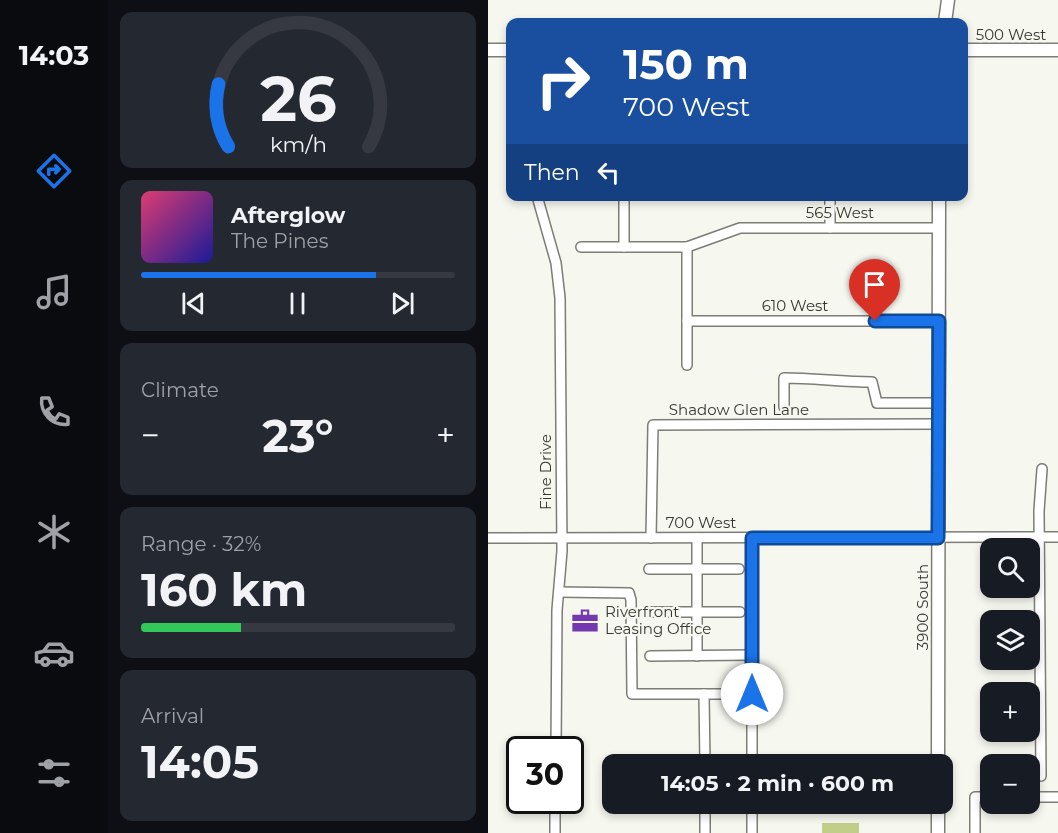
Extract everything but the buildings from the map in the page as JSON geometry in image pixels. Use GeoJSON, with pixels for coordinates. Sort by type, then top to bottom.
{"type":"FeatureCollection","features":[{"type":"Feature","properties":{"kind":"main road"},"geometry":{"type":"LineString","coordinates":[[946,18],[948,0]]}},
{"type":"Feature","properties":{"kind":"main road"},"geometry":{"type":"LineString","coordinates":[[488,50],[506,50]]}},
{"type":"Feature","properties":{"kind":"main road","name":"500 West"},"geometry":{"type":"LineString","coordinates":[[968,50],[1058,50]]}},
{"type":"Feature","properties":{"kind":"main road","name":"3900 South"},"geometry":{"type":"LineString","coordinates":[[938,754],[939,201]]}},
{"type":"Feature","properties":{"kind":"main road"},"geometry":{"type":"LineString","coordinates":[[938,814],[938,833]]}},
{"type":"Feature","properties":{"kind":"street","name":"Fine Drive"},"geometry":{"type":"LineString","coordinates":[[538,201],[560,286],[561,538],[556,736]]}},
{"type":"Feature","properties":{"kind":"street"},"geometry":{"type":"LineString","coordinates":[[624,201],[624,247]]}},
{"type":"Feature","properties":{"kind":"street"},"geometry":{"type":"LineString","coordinates":[[830,201],[830,228]]}},
{"type":"Feature","properties":{"kind":"street","name":"565 West"},"geometry":{"type":"LineString","coordinates":[[581,248],[687,247],[740,228],[939,228]]}},
{"type":"Feature","properties":{"kind":"street"},"geometry":{"type":"LineString","coordinates":[[687,247],[687,365]]}},
{"type":"Feature","properties":{"kind":"street","name":"610 West"},"geometry":{"type":"LineString","coordinates":[[687,321],[939,321]]}},
{"type":"Feature","properties":{"kind":"street"},"geometry":{"type":"LineString","coordinates":[[784,407],[784,378],[872,382],[877,403],[939,403]]}},
{"type":"Feature","properties":{"kind":"street","name":"Shadow Glen Lane"},"geometry":{"type":"LineString","coordinates":[[651,538],[653,425],[939,424]]}},
{"type":"Feature","properties":{"kind":"street"},"geometry":{"type":"LineString","coordinates":[[1039,538],[1039,480],[1042,469]]}},
{"type":"Feature","properties":{"kind":"street","name":"700 West"},"geometry":{"type":"LineString","coordinates":[[1039,538],[1058,537]]}},
{"type":"Feature","properties":{"kind":"street","name":"700 West"},"geometry":{"type":"LineString","coordinates":[[488,538],[980,538]]}},
{"type":"Feature","properties":{"kind":"street"},"geometry":{"type":"LineString","coordinates":[[697,538],[697,656]]}},
{"type":"Feature","properties":{"kind":"street"},"geometry":{"type":"LineString","coordinates":[[752,538],[752,754]]}},
{"type":"Feature","properties":{"kind":"street"},"geometry":{"type":"LineString","coordinates":[[649,569],[739,568]]}},
{"type":"Feature","properties":{"kind":"street"},"geometry":{"type":"LineString","coordinates":[[558,592],[629,593],[632,694],[752,694]]}},
{"type":"Feature","properties":{"kind":"street"},"geometry":{"type":"LineString","coordinates":[[1040,598],[1041,776]]}},
{"type":"Feature","properties":{"kind":"street"},"geometry":{"type":"LineString","coordinates":[[649,612],[740,612]]}},
{"type":"Feature","properties":{"kind":"street"},"geometry":{"type":"LineString","coordinates":[[650,656],[752,655]]}},
{"type":"Feature","properties":{"kind":"street"},"geometry":{"type":"LineString","coordinates":[[704,694],[705,754]]}},
{"type":"Feature","properties":{"kind":"street"},"geometry":{"type":"LineString","coordinates":[[975,833],[975,797],[980,797]]}},
{"type":"Feature","properties":{"kind":"street"},"geometry":{"type":"LineString","coordinates":[[1040,797],[1058,797]]}},
{"type":"Feature","properties":{"kind":"street"},"geometry":{"type":"LineString","coordinates":[[555,833],[556,814]]}},
{"type":"Feature","properties":{"kind":"street"},"geometry":{"type":"LineString","coordinates":[[705,814],[705,833]]}},
{"type":"Feature","properties":{"kind":"street"},"geometry":{"type":"LineString","coordinates":[[752,814],[752,833]]}},
{"type":"Feature","properties":{"kind":"green space"},"geometry":{"type":"Polygon","coordinates":[[[822,823],[859,823],[859,833],[822,833],[822,823]]]}},
{"type":"Feature","properties":{"kind":"place","name":"Riverfront Leasing Office"},"geometry":{"type":"Point","coordinates":[585,621]}},
{"type":"Feature","properties":{"kind":"route"},"geometry":{"type":"LineString","coordinates":[[752,694],[752,538],[938,538],[939,321],[875,321]]}}]}
